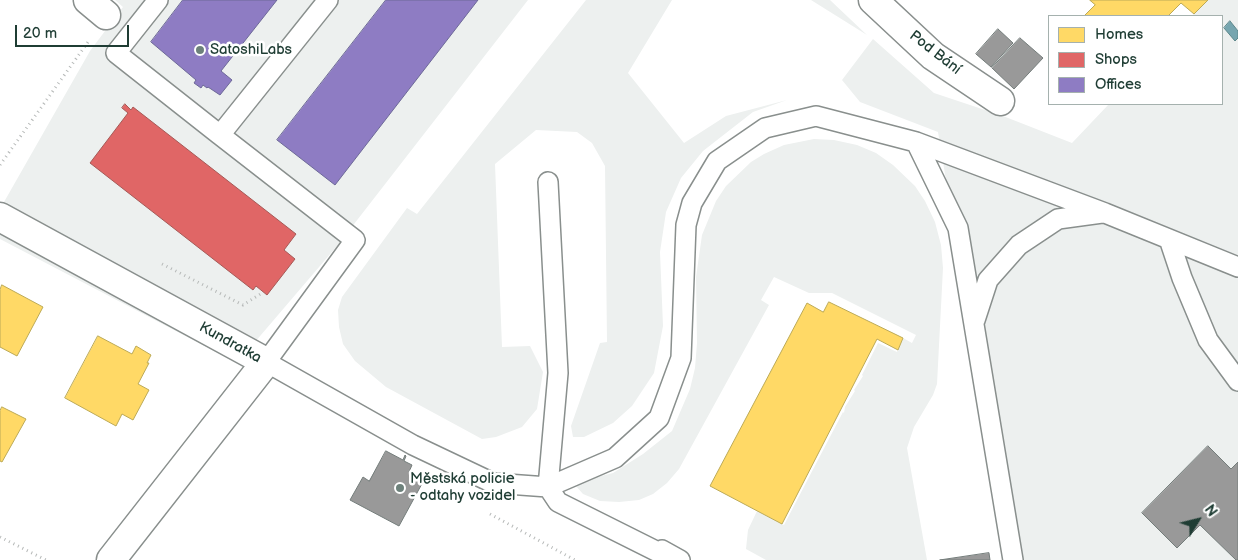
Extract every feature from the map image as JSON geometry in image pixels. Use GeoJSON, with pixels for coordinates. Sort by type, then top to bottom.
{"type":"FeatureCollection","features":[{"type":"Feature","properties":{"kind":"street","name":"Pod Bání"},"geometry":{"type":"LineString","coordinates":[[873,0],[932,56],[1000,101]]}},
{"type":"Feature","properties":{"kind":"street","name":"Kundratka"},"geometry":{"type":"LineString","coordinates":[[0,216],[266,362],[111,560]]}},
{"type":"Feature","properties":{"kind":"lane"},"geometry":{"type":"LineString","coordinates":[[158,0],[116,53],[355,240],[266,362],[413,445],[493,483],[548,487],[615,458],[659,418],[681,358],[686,226],[692,203],[717,162],[766,128],[816,116],[916,142],[1105,213],[1238,267]]}},
{"type":"Feature","properties":{"kind":"lane"},"geometry":{"type":"LineString","coordinates":[[220,135],[328,0]]}},
{"type":"Feature","properties":{"kind":"lane"},"geometry":{"type":"LineString","coordinates":[[916,142],[958,228],[1013,560]]}},
{"type":"Feature","properties":{"kind":"lane"},"geometry":{"type":"LineString","coordinates":[[548,182],[558,373],[548,487],[558,502],[680,560]]}},
{"type":"Feature","properties":{"kind":"lane"},"geometry":{"type":"LineString","coordinates":[[974,323],[988,280],[1019,245],[1058,219],[1105,213]]}},
{"type":"Feature","properties":{"kind":"lane"},"geometry":{"type":"LineString","coordinates":[[1169,239],[1182,278],[1208,340],[1238,380]]}},
{"type":"Feature","properties":{"kind":"path"},"geometry":{"type":"LineString","coordinates":[[0,164],[97,8]]}},
{"type":"Feature","properties":{"kind":"path"},"geometry":{"type":"LineString","coordinates":[[159,262],[243,306],[262,293]]}},
{"type":"Feature","properties":{"kind":"path"},"geometry":{"type":"LineString","coordinates":[[482,510],[575,560]]}},
{"type":"Feature","properties":{"kind":"path"},"geometry":{"type":"LineString","coordinates":[[0,538],[46,560]]}},
{"type":"Feature","properties":{"kind":"shaded area"},"geometry":{"type":"Polygon","coordinates":[[[115,0],[528,0],[337,246],[237,363],[0,239],[0,209],[90,51],[123,7],[115,0]]]}},
{"type":"Feature","properties":{"kind":"shaded area"},"geometry":{"type":"Polygon","coordinates":[[[586,0],[672,0],[628,73],[684,143],[726,116],[787,100],[753,112],[703,151],[681,178],[666,212],[660,252],[663,326],[654,373],[632,406],[613,423],[584,437],[573,437],[571,426],[600,343],[607,342],[605,166],[592,143],[577,132],[536,130],[495,164],[502,347],[530,346],[543,372],[537,409],[522,427],[496,437],[482,439],[386,387],[355,361],[343,344],[338,310],[342,297],[407,208],[417,214],[586,0]]]}},
{"type":"Feature","properties":{"kind":"shaded area"},"geometry":{"type":"Polygon","coordinates":[[[811,0],[830,0],[867,35],[811,0]]]}},
{"type":"Feature","properties":{"kind":"shaded area"},"geometry":{"type":"Polygon","coordinates":[[[1208,0],[1238,0],[1238,31],[1230,22],[1224,28],[1235,40],[1238,38],[1238,560],[1009,560],[938,132],[860,102],[842,80],[873,39],[934,93],[1003,116],[1072,143],[1108,105],[1223,105],[1223,15],[1193,15],[1208,0]]]}},
{"type":"Feature","properties":{"kind":"shaded area"},"geometry":{"type":"Polygon","coordinates":[[[814,139],[834,140],[857,145],[876,153],[893,165],[915,186],[935,222],[941,245],[943,268],[937,384],[933,395],[914,427],[907,448],[927,560],[766,560],[746,549],[748,530],[757,511],[784,525],[844,413],[845,407],[863,376],[878,343],[897,352],[903,338],[912,343],[916,335],[832,293],[809,293],[774,277],[761,300],[769,305],[679,469],[667,483],[653,494],[639,500],[619,502],[600,501],[583,494],[575,485],[577,482],[613,473],[643,454],[672,431],[690,389],[695,368],[697,343],[696,277],[702,235],[716,201],[726,186],[751,162],[784,145],[814,139]]]}},
{"type":"Feature","properties":{"kind":"building: Homes"},"geometry":{"type":"Polygon","coordinates":[[[1090,0],[1208,0],[1194,14],[1181,3],[1169,15],[1085,15],[1095,5],[1090,0]]]}},
{"type":"Feature","properties":{"kind":"building: Homes"},"geometry":{"type":"Polygon","coordinates":[[[2,285],[43,307],[17,356],[0,347],[0,290],[2,285]]]}},
{"type":"Feature","properties":{"kind":"building: Homes"},"geometry":{"type":"Polygon","coordinates":[[[829,302],[903,338],[898,350],[877,339],[782,524],[710,486],[807,303],[823,312],[829,302]]]}},
{"type":"Feature","properties":{"kind":"building: Homes"},"geometry":{"type":"Polygon","coordinates":[[[98,336],[132,354],[136,346],[151,355],[138,384],[149,390],[133,420],[122,414],[116,426],[65,398],[98,336]]]}},
{"type":"Feature","properties":{"kind":"building: Homes"},"geometry":{"type":"Polygon","coordinates":[[[2,407],[26,419],[2,462],[0,461],[0,411],[2,407]]]}},
{"type":"Feature","properties":{"kind":"building: Shops"},"geometry":{"type":"Polygon","coordinates":[[[125,104],[131,110],[133,107],[296,234],[284,250],[295,259],[267,295],[256,286],[253,290],[90,163],[128,113],[122,108],[125,104]]]}},
{"type":"Feature","properties":{"kind":"building: Offices","name":"SatoshiLabs"},"geometry":{"type":"Polygon","coordinates":[[[183,0],[277,0],[221,71],[232,80],[220,95],[208,87],[203,85],[201,88],[194,83],[196,80],[151,42],[183,0]]]}},
{"type":"Feature","properties":{"kind":"building: Offices"},"geometry":{"type":"Polygon","coordinates":[[[386,0],[478,0],[335,185],[277,140],[386,0]]]}},
{"type":"Feature","properties":{"kind":"building: Public"},"geometry":{"type":"Polygon","coordinates":[[[1230,21],[1238,31],[1238,38],[1235,41],[1224,28],[1230,21]]]}},
{"type":"Feature","properties":{"kind":"building: Industry"},"geometry":{"type":"Polygon","coordinates":[[[998,29],[1013,43],[991,67],[976,54],[998,29]]]}},
{"type":"Feature","properties":{"kind":"building: Industry"},"geometry":{"type":"Polygon","coordinates":[[[1020,38],[1043,58],[1014,89],[992,68],[1020,38]]]}},
{"type":"Feature","properties":{"kind":"building: Industry"},"geometry":{"type":"Polygon","coordinates":[[[1208,446],[1231,469],[1238,462],[1238,560],[1200,525],[1177,548],[1142,513],[1208,446]]]}},
{"type":"Feature","properties":{"kind":"building: Industry"},"geometry":{"type":"Polygon","coordinates":[[[386,451],[403,460],[405,455],[404,461],[412,465],[409,472],[424,480],[399,526],[350,500],[363,477],[369,481],[386,451]]]}},
{"type":"Feature","properties":{"kind":"building: Industry"},"geometry":{"type":"Polygon","coordinates":[[[989,553],[990,560],[940,560],[989,553]]]}},
{"type":"Feature","properties":{"kind":"place","name":"SatoshiLabs"},"geometry":{"type":"Point","coordinates":[200,50]}},
{"type":"Feature","properties":{"kind":"place","name":"Městská policie - odtahy vozidel"},"geometry":{"type":"Point","coordinates":[400,488]}}]}
